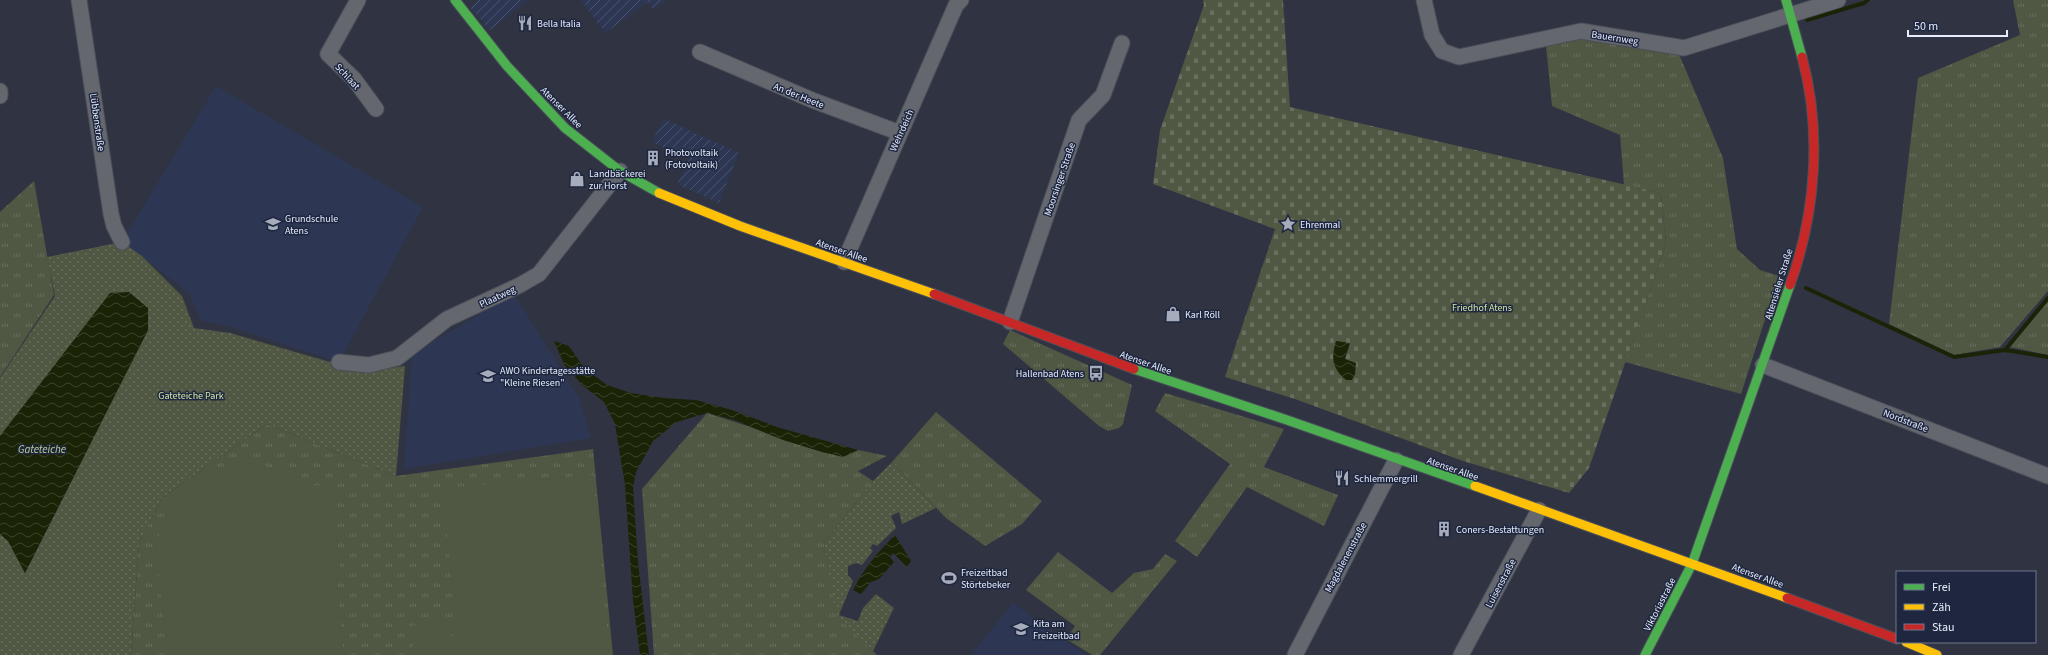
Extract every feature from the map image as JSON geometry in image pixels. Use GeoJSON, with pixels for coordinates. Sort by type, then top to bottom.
{"type":"FeatureCollection","features":[{"type":"Feature","properties":{"kind":"street","name":"Lübbenstraße"},"geometry":{"type":"LineString","coordinates":[[80,0],[111,214],[114,226],[122,242]]}},
{"type":"Feature","properties":{"kind":"street","name":"Schlaat"},"geometry":{"type":"LineString","coordinates":[[358,0],[328,54],[354,79],[376,109]]}},
{"type":"Feature","properties":{"kind":"street","name":"Atenser Allee"},"geometry":{"type":"LineString","coordinates":[[455,0],[519,80],[565,128],[620,171],[649,190],[747,229],[844,262],[1010,322],[1102,358],[1287,420],[1692,564],[1896,642]]}},
{"type":"Feature","properties":{"kind":"street","name":"Bauernweg"},"geometry":{"type":"LineString","coordinates":[[1424,0],[1432,35],[1442,51],[1459,57],[1580,31],[1684,48],[1838,0]]}},
{"type":"Feature","properties":{"kind":"street","name":"Altensieler Straße"},"geometry":{"type":"LineString","coordinates":[[1692,564],[1794,275],[1809,210],[1814,159],[1813,111],[1806,72],[1786,0]]}},
{"type":"Feature","properties":{"kind":"street","name":"Wehrdeich"},"geometry":{"type":"LineString","coordinates":[[844,262],[956,2]]}},
{"type":"Feature","properties":{"kind":"street","name":"Moorsinger Straße"},"geometry":{"type":"LineString","coordinates":[[1010,322],[1079,120],[1103,95],[1122,43]]}},
{"type":"Feature","properties":{"kind":"street","name":"An der Heete"},"geometry":{"type":"LineString","coordinates":[[700,52],[812,100],[900,133]]}},
{"type":"Feature","properties":{"kind":"street"},"geometry":{"type":"LineString","coordinates":[[0,90],[0,96]]}},
{"type":"Feature","properties":{"kind":"street","name":"Plaatweg"},"geometry":{"type":"LineString","coordinates":[[339,362],[369,365],[397,358],[447,319],[520,285],[539,274],[620,171]]}},
{"type":"Feature","properties":{"kind":"street","name":"Nordstraße"},"geometry":{"type":"LineString","coordinates":[[1763,365],[2048,476]]}},
{"type":"Feature","properties":{"kind":"street","name":"Magdalenenstraße"},"geometry":{"type":"LineString","coordinates":[[1295,655],[1396,460]]}},
{"type":"Feature","properties":{"kind":"street","name":"Luisenstraße"},"geometry":{"type":"LineString","coordinates":[[1461,655],[1539,510]]}},
{"type":"Feature","properties":{"kind":"street","name":"Viktoriastraße"},"geometry":{"type":"LineString","coordinates":[[1645,655],[1692,564]]}},
{"type":"Feature","properties":{"kind":"street","name":"Atenser Allee"},"geometry":{"type":"LineString","coordinates":[[1903,645],[1937,655]]}},
{"type":"Feature","properties":{"kind":"shaded area"},"geometry":{"type":"Polygon","coordinates":[[[478,0],[528,0],[490,30],[470,7],[478,0]]]}},
{"type":"Feature","properties":{"kind":"shaded area"},"geometry":{"type":"Polygon","coordinates":[[[581,0],[667,0],[653,10],[648,2],[605,33],[581,0]]]}},
{"type":"Feature","properties":{"kind":"shaded area","name":"Grundschule Atens"},"geometry":{"type":"Polygon","coordinates":[[[216,86],[423,207],[339,362],[228,326],[201,321],[189,293],[122,242],[216,86]]]}},
{"type":"Feature","properties":{"kind":"shaded area"},"geometry":{"type":"Polygon","coordinates":[[[664,119],[739,153],[719,203],[677,184],[690,158],[676,151],[673,155],[668,152],[668,150],[652,141],[664,119]]]}},
{"type":"Feature","properties":{"kind":"shaded area","name":"AWO Kindertagesstätte \"Kleine Riesen\""},"geometry":{"type":"Polygon","coordinates":[[[514,294],[579,398],[591,438],[404,469],[412,354],[514,294]]]}},
{"type":"Feature","properties":{"kind":"shaded area","name":"Kita am Freizeitbad"},"geometry":{"type":"Polygon","coordinates":[[[1013,603],[1086,655],[971,655],[1013,603]]]}},
{"type":"Feature","properties":{"kind":"green space","name":"Friedhof Atens"},"geometry":{"type":"Polygon","coordinates":[[[1203,0],[1283,0],[1290,107],[1661,193],[1666,244],[1589,468],[1569,493],[1463,461],[1295,399],[1225,377],[1275,229],[1153,184],[1160,130],[1204,5],[1203,0]]]}},
{"type":"Feature","properties":{"kind":"green space"},"geometry":{"type":"Polygon","coordinates":[[[2013,0],[2048,0],[2048,291],[2000,347],[1954,355],[1889,324],[1918,78],[2020,35],[2013,0]]]}},
{"type":"Feature","properties":{"kind":"green space"},"geometry":{"type":"Polygon","coordinates":[[[1583,38],[1679,54],[1723,158],[1737,249],[1760,270],[1779,276],[1741,394],[1625,362],[1666,244],[1661,193],[1624,185],[1620,135],[1552,106],[1546,46],[1583,38]]]}},
{"type":"Feature","properties":{"kind":"green space"},"geometry":{"type":"Polygon","coordinates":[[[34,181],[54,295],[0,377],[0,212],[34,181]]]}},
{"type":"Feature","properties":{"kind":"green space","name":"Gateteiche Park"},"geometry":{"type":"Polygon","coordinates":[[[122,242],[142,256],[182,296],[194,328],[230,333],[361,371],[405,366],[396,476],[267,424],[162,498],[139,543],[131,655],[0,655],[0,534],[8,541],[25,573],[148,330],[148,308],[0,436],[0,378],[55,296],[47,257],[122,242]]]}},
{"type":"Feature","properties":{"kind":"green space"},"geometry":{"type":"Polygon","coordinates":[[[2048,301],[2048,355],[2010,347],[2048,301]]]}},
{"type":"Feature","properties":{"kind":"green space"},"geometry":{"type":"Polygon","coordinates":[[[1010,330],[1132,385],[1123,424],[1119,428],[1108,431],[1099,426],[1003,344],[1010,330]]]}},
{"type":"Feature","properties":{"kind":"green space"},"geometry":{"type":"Polygon","coordinates":[[[1165,393],[1284,429],[1264,467],[1338,495],[1324,526],[1247,487],[1197,557],[1175,541],[1230,464],[1155,411],[1165,393]]]}},
{"type":"Feature","properties":{"kind":"green space"},"geometry":{"type":"Polygon","coordinates":[[[936,412],[1042,501],[1022,524],[985,546],[946,518],[892,462],[936,412]]]}},
{"type":"Feature","properties":{"kind":"green space"},"geometry":{"type":"Polygon","coordinates":[[[707,413],[843,457],[858,450],[887,456],[858,471],[873,481],[824,543],[837,616],[877,655],[654,655],[642,489],[707,413]]]}},
{"type":"Feature","properties":{"kind":"green space"},"geometry":{"type":"Polygon","coordinates":[[[267,424],[396,476],[593,449],[613,655],[131,655],[139,543],[162,498],[267,424]]]}},
{"type":"Feature","properties":{"kind":"green space"},"geometry":{"type":"Polygon","coordinates":[[[241,462],[262,465],[281,472],[303,486],[331,485],[341,577],[336,578],[344,655],[167,655],[156,550],[161,525],[171,503],[196,477],[217,468],[241,462]]]}},
{"type":"Feature","properties":{"kind":"green space"},"geometry":{"type":"Polygon","coordinates":[[[892,462],[936,508],[902,524],[899,512],[891,516],[896,528],[877,546],[873,544],[870,548],[873,551],[862,565],[856,563],[848,566],[848,575],[853,581],[839,615],[858,621],[863,608],[876,594],[894,608],[873,651],[836,616],[824,543],[873,481],[892,462]]]}},
{"type":"Feature","properties":{"kind":"green space"},"geometry":{"type":"Polygon","coordinates":[[[593,475],[609,655],[458,655],[443,488],[593,475]]]}},
{"type":"Feature","properties":{"kind":"green space"},"geometry":{"type":"Polygon","coordinates":[[[1058,552],[1112,593],[1134,573],[1153,569],[1165,554],[1177,561],[1100,655],[1092,655],[1066,639],[1075,626],[1026,590],[1058,552]]]}},
{"type":"Feature","properties":{"kind":"green space"},"geometry":{"type":"Polygon","coordinates":[[[450,621],[453,655],[414,655],[411,626],[450,621]]]}},
{"type":"Feature","properties":{"kind":"water","name":"Gateteiche"},"geometry":{"type":"Polygon","coordinates":[[[129,292],[148,308],[148,330],[25,573],[8,541],[0,534],[0,436],[110,293],[129,292]]]}},
{"type":"Feature","properties":{"kind":"water"},"geometry":{"type":"Polygon","coordinates":[[[554,341],[569,346],[584,368],[607,385],[631,393],[664,398],[696,400],[732,410],[777,427],[858,450],[843,457],[822,452],[783,440],[734,420],[707,413],[677,422],[653,441],[636,472],[633,487],[638,562],[649,655],[640,655],[633,601],[625,485],[615,424],[604,402],[582,385],[564,364],[554,341]]]}},
{"type":"Feature","properties":{"kind":"water"},"geometry":{"type":"Polygon","coordinates":[[[1336,341],[1350,343],[1345,359],[1356,363],[1355,374],[1352,380],[1346,380],[1341,376],[1335,367],[1333,353],[1336,341]]]}},
{"type":"Feature","properties":{"kind":"water"},"geometry":{"type":"Polygon","coordinates":[[[895,535],[911,561],[907,567],[893,553],[890,557],[894,562],[879,579],[871,582],[861,594],[853,590],[872,561],[895,535]]]}},
{"type":"Feature","properties":{"kind":"waterway"},"geometry":{"type":"LineString","coordinates":[[1807,20],[1864,3],[1868,0]]}},
{"type":"Feature","properties":{"kind":"waterway"},"geometry":{"type":"LineString","coordinates":[[1806,288],[1954,357],[2005,350],[2048,357]]}},
{"type":"Feature","properties":{"kind":"waterway"},"geometry":{"type":"LineString","coordinates":[[2005,350],[2048,298]]}},
{"type":"Feature","properties":{"kind":"traffic: fast"},"geometry":{"type":"LineString","coordinates":[[455,0],[507,66],[565,128],[620,171],[659,193]]}},
{"type":"Feature","properties":{"kind":"traffic: fast"},"geometry":{"type":"LineString","coordinates":[[1786,0],[1802,57]]}},
{"type":"Feature","properties":{"kind":"traffic: fast"},"geometry":{"type":"LineString","coordinates":[[1645,655],[1692,564],[1790,285]]}},
{"type":"Feature","properties":{"kind":"traffic: fast"},"geometry":{"type":"LineString","coordinates":[[1134,369],[1287,420],[1475,486]]}},
{"type":"Feature","properties":{"kind":"traffic: slow"},"geometry":{"type":"LineString","coordinates":[[659,193],[740,226],[934,294]]}},
{"type":"Feature","properties":{"kind":"traffic: slow"},"geometry":{"type":"LineString","coordinates":[[1475,486],[1787,598]]}},
{"type":"Feature","properties":{"kind":"traffic: slow"},"geometry":{"type":"LineString","coordinates":[[1908,643],[1937,655]]}},
{"type":"Feature","properties":{"kind":"traffic: jam"},"geometry":{"type":"LineString","coordinates":[[1790,285],[1799,258],[1806,229],[1813,172],[1814,143],[1812,114],[1802,57]]}},
{"type":"Feature","properties":{"kind":"traffic: jam"},"geometry":{"type":"LineString","coordinates":[[934,294],[1134,369]]}},
{"type":"Feature","properties":{"kind":"traffic: jam"},"geometry":{"type":"LineString","coordinates":[[1787,598],[1896,639]]}},
{"type":"Feature","properties":{"kind":"place","name":"Bella Italia"},"geometry":{"type":"Point","coordinates":[525,23]}},
{"type":"Feature","properties":{"kind":"place","name":"Photovoltaik (Fotovoltaik)"},"geometry":{"type":"Point","coordinates":[653,158]}},
{"type":"Feature","properties":{"kind":"place","name":"Landbäckerei zur Horst"},"geometry":{"type":"Point","coordinates":[577,179]}},
{"type":"Feature","properties":{"kind":"place","name":"Grundschule Atens"},"geometry":{"type":"Point","coordinates":[273,224]}},
{"type":"Feature","properties":{"kind":"place","name":"Ehrenmal"},"geometry":{"type":"Point","coordinates":[1288,224]}},
{"type":"Feature","properties":{"kind":"place","name":"Karl Röll"},"geometry":{"type":"Point","coordinates":[1173,314]}},
{"type":"Feature","properties":{"kind":"place","name":"Hallenbad Atens"},"geometry":{"type":"Point","coordinates":[1096,373]}},
{"type":"Feature","properties":{"kind":"place","name":"AWO Kindertagesstätte \"Kleine Riesen\""},"geometry":{"type":"Point","coordinates":[488,376]}},
{"type":"Feature","properties":{"kind":"place","name":"Schlemmergrill"},"geometry":{"type":"Point","coordinates":[1342,478]}},
{"type":"Feature","properties":{"kind":"place","name":"Coners-Bestattungen"},"geometry":{"type":"Point","coordinates":[1444,529]}},
{"type":"Feature","properties":{"kind":"place","name":"Freizeitbad Störtebeker"},"geometry":{"type":"Point","coordinates":[949,578]}},
{"type":"Feature","properties":{"kind":"place","name":"Kita am Freizeitbad"},"geometry":{"type":"Point","coordinates":[1021,629]}}]}
